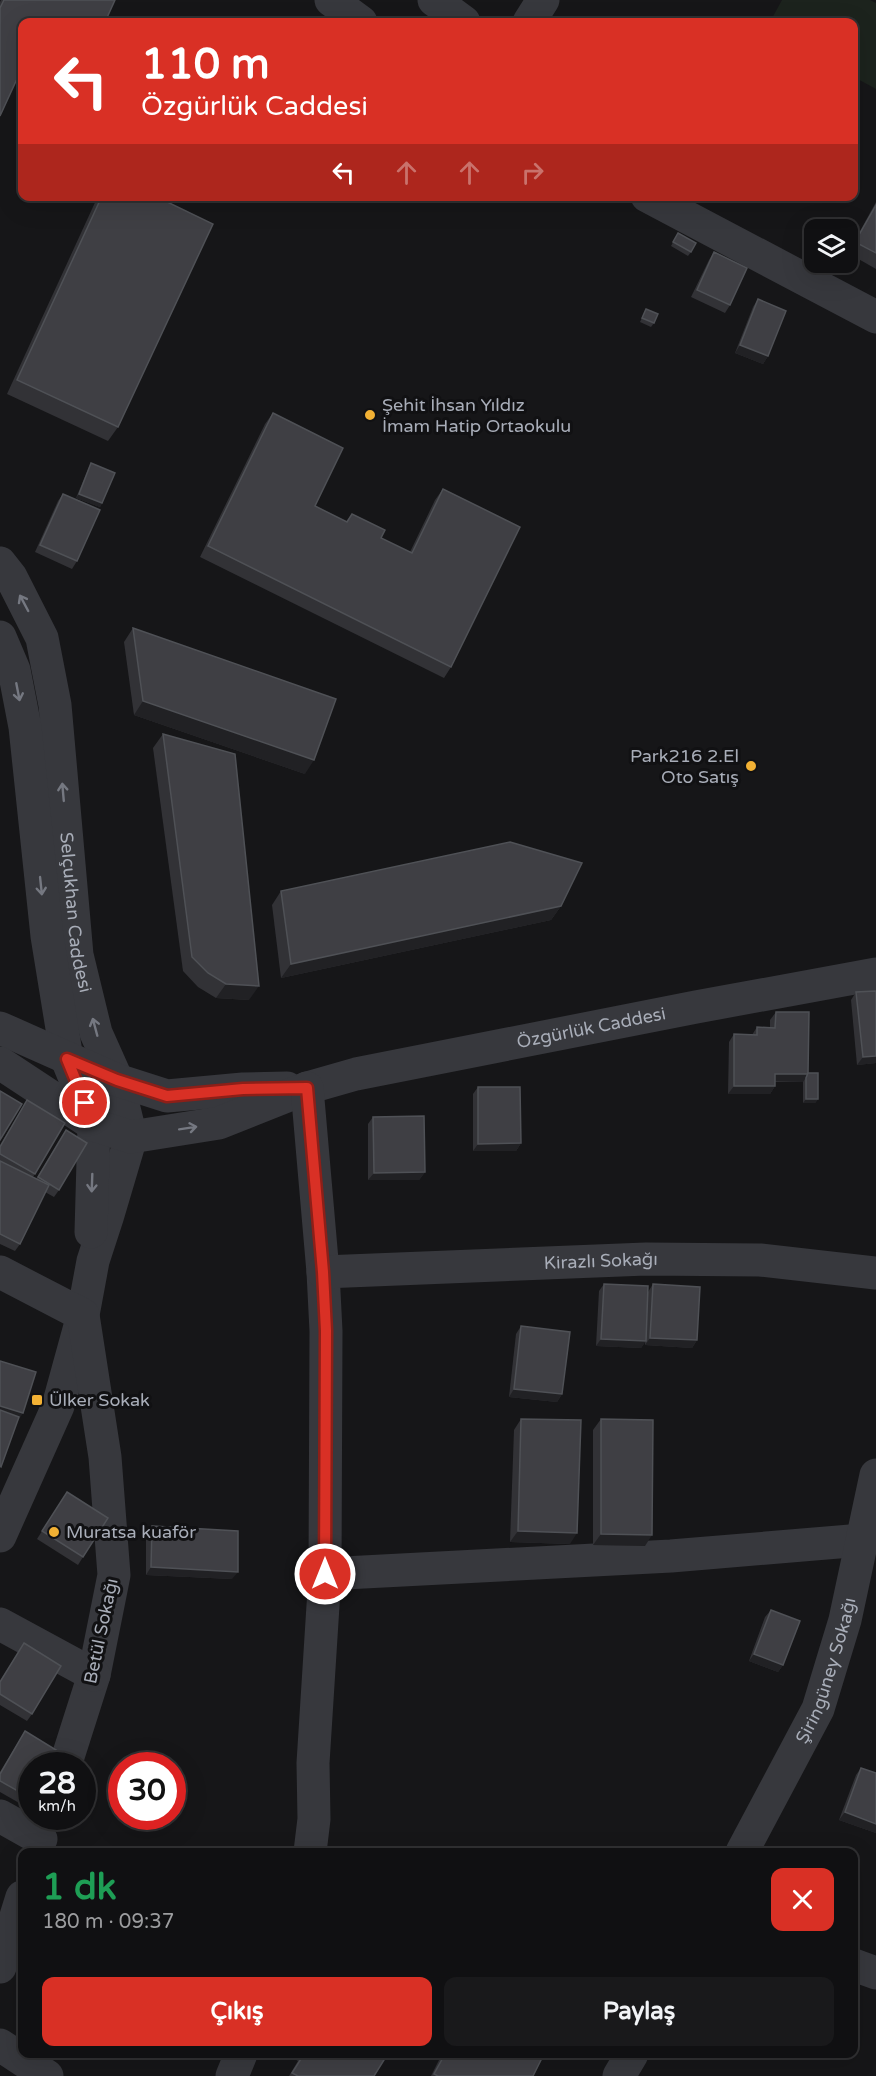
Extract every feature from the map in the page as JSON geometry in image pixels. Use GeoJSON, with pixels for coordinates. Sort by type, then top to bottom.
{"type":"FeatureCollection","features":[{"type":"Feature","properties":{"kind":"street"},"geometry":{"type":"LineString","coordinates":[[331,0],[356,18]]}},
{"type":"Feature","properties":{"kind":"street"},"geometry":{"type":"LineString","coordinates":[[434,0],[459,18]]}},
{"type":"Feature","properties":{"kind":"street"},"geometry":{"type":"LineString","coordinates":[[532,18],[543,0]]}},
{"type":"Feature","properties":{"kind":"street"},"geometry":{"type":"LineString","coordinates":[[656,201],[876,317]]}},
{"type":"Feature","properties":{"kind":"street","name":"Selçukhan Caddesi"},"geometry":{"type":"LineString","coordinates":[[0,563],[11,578],[42,638],[55,705],[77,955],[96,1033],[117,1080],[130,1137],[93,1261],[83,1314],[58,1406],[1,1532]]}},
{"type":"Feature","properties":{"kind":"street","name":"Selçukhan Caddesi"},"geometry":{"type":"LineString","coordinates":[[0,637],[14,670],[12,725],[67,1059],[94,1125],[91,1221],[93,1261]]}},
{"type":"Feature","properties":{"kind":"street","name":"Özgürlük Caddesi"},"geometry":{"type":"LineString","coordinates":[[0,1064],[94,1125],[130,1137],[219,1123],[307,1088],[356,1074],[876,974]]}},
{"type":"Feature","properties":{"kind":"street","name":"Özgürlük Caddesi"},"geometry":{"type":"LineString","coordinates":[[0,1028],[117,1080],[167,1096],[243,1089],[307,1088]]}},
{"type":"Feature","properties":{"kind":"street"},"geometry":{"type":"LineString","coordinates":[[307,1088],[326,1331],[325,1574],[313,1763],[314,1819],[310,1848]]}},
{"type":"Feature","properties":{"kind":"street","name":"Kirazlı Sokağı"},"geometry":{"type":"LineString","coordinates":[[323,1272],[646,1259],[760,1260],[876,1273]]}},
{"type":"Feature","properties":{"kind":"street"},"geometry":{"type":"LineString","coordinates":[[0,1272],[83,1314]]}},
{"type":"Feature","properties":{"kind":"street","name":"Betül Sokağı"},"geometry":{"type":"LineString","coordinates":[[69,1752],[94,1675],[114,1575],[105,1456],[83,1314]]}},
{"type":"Feature","properties":{"kind":"street","name":"Şiringüney Sokağı"},"geometry":{"type":"LineString","coordinates":[[744,1848],[818,1709],[845,1620],[876,1475]]}},
{"type":"Feature","properties":{"kind":"street"},"geometry":{"type":"LineString","coordinates":[[325,1574],[671,1556],[862,1540]]}},
{"type":"Feature","properties":{"kind":"street"},"geometry":{"type":"LineString","coordinates":[[0,1624],[94,1675]]}},
{"type":"Feature","properties":{"kind":"street"},"geometry":{"type":"LineString","coordinates":[[0,1816],[42,1836]]}},
{"type":"Feature","properties":{"kind":"street"},"geometry":{"type":"LineString","coordinates":[[0,1967],[18,1910]]}},
{"type":"Feature","properties":{"kind":"street"},"geometry":{"type":"LineString","coordinates":[[858,1966],[876,1973]]}},
{"type":"Feature","properties":{"kind":"street"},"geometry":{"type":"LineString","coordinates":[[0,2045],[18,2057]]}},
{"type":"Feature","properties":{"kind":"street"},"geometry":{"type":"LineString","coordinates":[[20,2058],[47,2076]]}},
{"type":"Feature","properties":{"kind":"street"},"geometry":{"type":"LineString","coordinates":[[232,2076],[239,2058]]}},
{"type":"Feature","properties":{"kind":"street"},"geometry":{"type":"LineString","coordinates":[[619,2076],[630,2058]]}},
{"type":"Feature","properties":{"kind":"shaded area"},"geometry":{"type":"Polygon","coordinates":[[[782,0],[870,0],[876,3],[876,89],[858,79],[858,18],[772,18],[782,0]]]}},
{"type":"Feature","properties":{"kind":"building"},"geometry":{"type":"Polygon","coordinates":[[[4,0],[115,0],[107,18],[18,18],[18,77],[0,116],[0,8],[4,0]]]}},
{"type":"Feature","properties":{"kind":"building"},"geometry":{"type":"Polygon","coordinates":[[[100,201],[165,201],[213,224],[118,427],[17,380],[100,201]]]}},
{"type":"Feature","properties":{"kind":"building"},"geometry":{"type":"Polygon","coordinates":[[[876,205],[876,253],[858,244],[858,237],[876,205]]]}},
{"type":"Feature","properties":{"kind":"building"},"geometry":{"type":"Polygon","coordinates":[[[678,233],[696,243],[691,252],[673,242],[678,233]]]}},
{"type":"Feature","properties":{"kind":"building"},"geometry":{"type":"Polygon","coordinates":[[[714,252],[747,268],[730,305],[697,290],[714,252]]]}},
{"type":"Feature","properties":{"kind":"building"},"geometry":{"type":"Polygon","coordinates":[[[758,299],[786,311],[768,356],[740,345],[758,299]]]}},
{"type":"Feature","properties":{"kind":"building"},"geometry":{"type":"Polygon","coordinates":[[[646,309],[658,314],[654,323],[642,318],[646,309]]]}},
{"type":"Feature","properties":{"kind":"building"},"geometry":{"type":"Polygon","coordinates":[[[273,413],[343,448],[315,506],[347,522],[352,514],[385,530],[381,538],[412,553],[443,489],[520,527],[451,667],[208,546],[273,413]]]}},
{"type":"Feature","properties":{"kind":"building"},"geometry":{"type":"Polygon","coordinates":[[[91,463],[115,473],[102,503],[79,494],[91,463]]]}},
{"type":"Feature","properties":{"kind":"building"},"geometry":{"type":"Polygon","coordinates":[[[63,494],[100,510],[77,561],[40,545],[63,494]]]}},
{"type":"Feature","properties":{"kind":"building"},"geometry":{"type":"Polygon","coordinates":[[[133,628],[336,699],[314,760],[143,701],[133,628]]]}},
{"type":"Feature","properties":{"kind":"building"},"geometry":{"type":"Polygon","coordinates":[[[163,734],[235,754],[259,986],[226,984],[208,973],[192,957],[163,734]]]}},
{"type":"Feature","properties":{"kind":"building"},"geometry":{"type":"Polygon","coordinates":[[[510,842],[582,863],[561,906],[291,964],[281,891],[510,842]]]}},
{"type":"Feature","properties":{"kind":"building"},"geometry":{"type":"Polygon","coordinates":[[[876,991],[876,1056],[863,1057],[856,992],[876,991]]]}},
{"type":"Feature","properties":{"kind":"building"},"geometry":{"type":"Polygon","coordinates":[[[776,1012],[809,1012],[808,1074],[775,1074],[775,1086],[734,1086],[734,1034],[757,1035],[757,1027],[775,1028],[776,1012]]]}},
{"type":"Feature","properties":{"kind":"building"},"geometry":{"type":"Polygon","coordinates":[[[808,1073],[818,1073],[818,1099],[806,1099],[808,1073]]]}},
{"type":"Feature","properties":{"kind":"building"},"geometry":{"type":"Polygon","coordinates":[[[478,1087],[520,1087],[521,1143],[478,1144],[478,1087]]]}},
{"type":"Feature","properties":{"kind":"building"},"geometry":{"type":"Polygon","coordinates":[[[0,1091],[22,1104],[0,1140],[0,1091]]]}},
{"type":"Feature","properties":{"kind":"building"},"geometry":{"type":"Polygon","coordinates":[[[27,1100],[65,1123],[35,1174],[0,1154],[0,1147],[27,1100]]]}},
{"type":"Feature","properties":{"kind":"building"},"geometry":{"type":"Polygon","coordinates":[[[424,1116],[425,1172],[374,1173],[373,1117],[424,1116]]]}},
{"type":"Feature","properties":{"kind":"building"},"geometry":{"type":"Polygon","coordinates":[[[66,1130],[87,1143],[59,1190],[38,1177],[66,1130]]]}},
{"type":"Feature","properties":{"kind":"building"},"geometry":{"type":"Polygon","coordinates":[[[0,1161],[49,1185],[20,1244],[0,1234],[0,1161]]]}},
{"type":"Feature","properties":{"kind":"building"},"geometry":{"type":"Polygon","coordinates":[[[604,1284],[648,1286],[646,1341],[601,1339],[604,1284]]]}},
{"type":"Feature","properties":{"kind":"building"},"geometry":{"type":"Polygon","coordinates":[[[653,1284],[700,1287],[697,1340],[650,1338],[653,1284]]]}},
{"type":"Feature","properties":{"kind":"building"},"geometry":{"type":"Polygon","coordinates":[[[521,1326],[570,1332],[562,1394],[514,1389],[521,1326]]]}},
{"type":"Feature","properties":{"kind":"building"},"geometry":{"type":"Polygon","coordinates":[[[0,1361],[36,1372],[23,1413],[0,1406],[0,1361]]]}},
{"type":"Feature","properties":{"kind":"building"},"geometry":{"type":"Polygon","coordinates":[[[0,1410],[19,1417],[1,1467],[0,1466],[0,1410]]]}},
{"type":"Feature","properties":{"kind":"building"},"geometry":{"type":"Polygon","coordinates":[[[521,1419],[581,1420],[577,1533],[518,1531],[521,1419]]]}},
{"type":"Feature","properties":{"kind":"building"},"geometry":{"type":"Polygon","coordinates":[[[601,1419],[653,1420],[652,1535],[601,1534],[601,1419]]]}},
{"type":"Feature","properties":{"kind":"building"},"geometry":{"type":"Polygon","coordinates":[[[67,1492],[108,1518],[83,1557],[42,1531],[67,1492]]]}},
{"type":"Feature","properties":{"kind":"building"},"geometry":{"type":"Polygon","coordinates":[[[152,1526],[238,1531],[238,1572],[151,1567],[152,1526]]]}},
{"type":"Feature","properties":{"kind":"building"},"geometry":{"type":"Polygon","coordinates":[[[771,1610],[800,1621],[783,1665],[754,1654],[771,1610]]]}},
{"type":"Feature","properties":{"kind":"building"},"geometry":{"type":"Polygon","coordinates":[[[24,1643],[61,1666],[32,1714],[0,1694],[0,1682],[24,1643]]]}},
{"type":"Feature","properties":{"kind":"building"},"geometry":{"type":"Polygon","coordinates":[[[25,1731],[59,1752],[18,1752],[18,1791],[0,1781],[0,1774],[25,1731]]]}},
{"type":"Feature","properties":{"kind":"building"},"geometry":{"type":"Polygon","coordinates":[[[861,1768],[876,1773],[876,1824],[845,1812],[861,1768]]]}},
{"type":"Feature","properties":{"kind":"building"},"geometry":{"type":"Polygon","coordinates":[[[301,2058],[381,2058],[384,2060],[374,2076],[298,2076],[292,2073],[301,2058]]]}},
{"type":"Feature","properties":{"kind":"building"},"geometry":{"type":"Polygon","coordinates":[[[443,2058],[542,2058],[533,2076],[438,2076],[434,2074],[443,2058]]]}},
{"type":"Feature","properties":{"kind":"place","name":"Şehit İhsan Yıldız İmam Hatip Ortaokulu"},"geometry":{"type":"Point","coordinates":[370,415]}},
{"type":"Feature","properties":{"kind":"place","name":"Park216 2.El Oto Satış"},"geometry":{"type":"Point","coordinates":[751,766]}},
{"type":"Feature","properties":{"kind":"place","name":"Ülker Sokak"},"geometry":{"type":"Point","coordinates":[37,1400]}},
{"type":"Feature","properties":{"kind":"place","name":"Muratsa kuaför"},"geometry":{"type":"Point","coordinates":[54,1532]}},
{"type":"Feature","properties":{"kind":"route"},"geometry":{"type":"LineString","coordinates":[[85,1103],[67,1059],[117,1080],[167,1096],[243,1089],[307,1088],[326,1331],[325,1574]]}}]}
